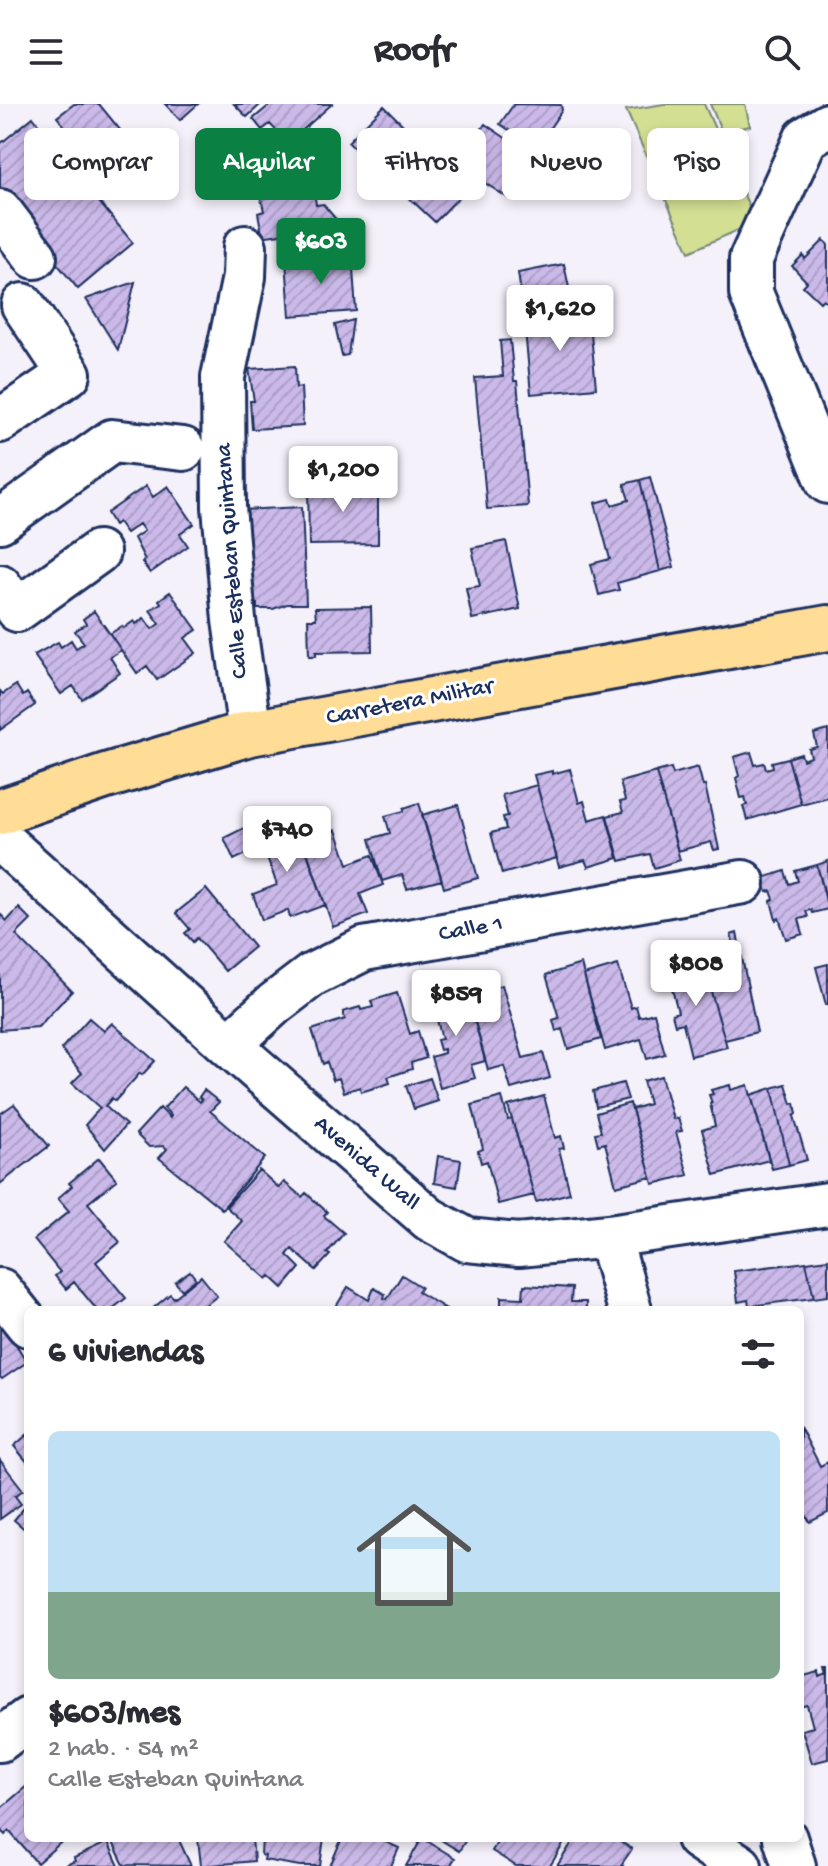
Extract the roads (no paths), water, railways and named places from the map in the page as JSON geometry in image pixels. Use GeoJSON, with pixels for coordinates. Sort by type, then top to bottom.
{"type":"FeatureCollection","features":[{"type":"Feature","properties":{"kind":"main road","name":"Carretera Militar"},"geometry":{"type":"LineString","coordinates":[[0,812],[250,733],[826,630]]}},
{"type":"Feature","properties":{"kind":"street"},"geometry":{"type":"LineString","coordinates":[[828,125],[806,138],[751,259],[749,278],[751,293],[828,482]]}},
{"type":"Feature","properties":{"kind":"street"},"geometry":{"type":"LineString","coordinates":[[0,211],[35,257]]}},
{"type":"Feature","properties":{"kind":"street","name":"Calle Esteban Quintana"},"geometry":{"type":"LineString","coordinates":[[245,247],[244,277],[223,377],[224,507],[239,670],[250,733]]}},
{"type":"Feature","properties":{"kind":"street"},"geometry":{"type":"LineString","coordinates":[[0,421],[69,374],[23,305]]}},
{"type":"Feature","properties":{"kind":"street"},"geometry":{"type":"LineString","coordinates":[[0,521],[112,441],[183,449]]}},
{"type":"Feature","properties":{"kind":"street"},"geometry":{"type":"LineString","coordinates":[[0,586],[17,610],[98,552]]}},
{"type":"Feature","properties":{"kind":"street","name":"Avenida Wall"},"geometry":{"type":"LineString","coordinates":[[0,839],[429,1219],[467,1240],[519,1245],[609,1236],[828,1204]]}},
{"type":"Feature","properties":{"kind":"street","name":"Calle 1"},"geometry":{"type":"LineString","coordinates":[[229,1045],[312,975],[364,949],[743,882]]}},
{"type":"Feature","properties":{"kind":"street"},"geometry":{"type":"LineString","coordinates":[[609,1236],[629,1306]]}},
{"type":"Feature","properties":{"kind":"street"},"geometry":{"type":"LineString","coordinates":[[0,1290],[24,1320]]}},
{"type":"Feature","properties":{"kind":"street"},"geometry":{"type":"LineString","coordinates":[[0,1740],[24,1722]]}},
{"type":"Feature","properties":{"kind":"street"},"geometry":{"type":"LineString","coordinates":[[704,1842],[740,1866]]}},
{"type":"Feature","properties":{"kind":"street"},"geometry":{"type":"LineString","coordinates":[[786,1842],[794,1866]]}}]}
